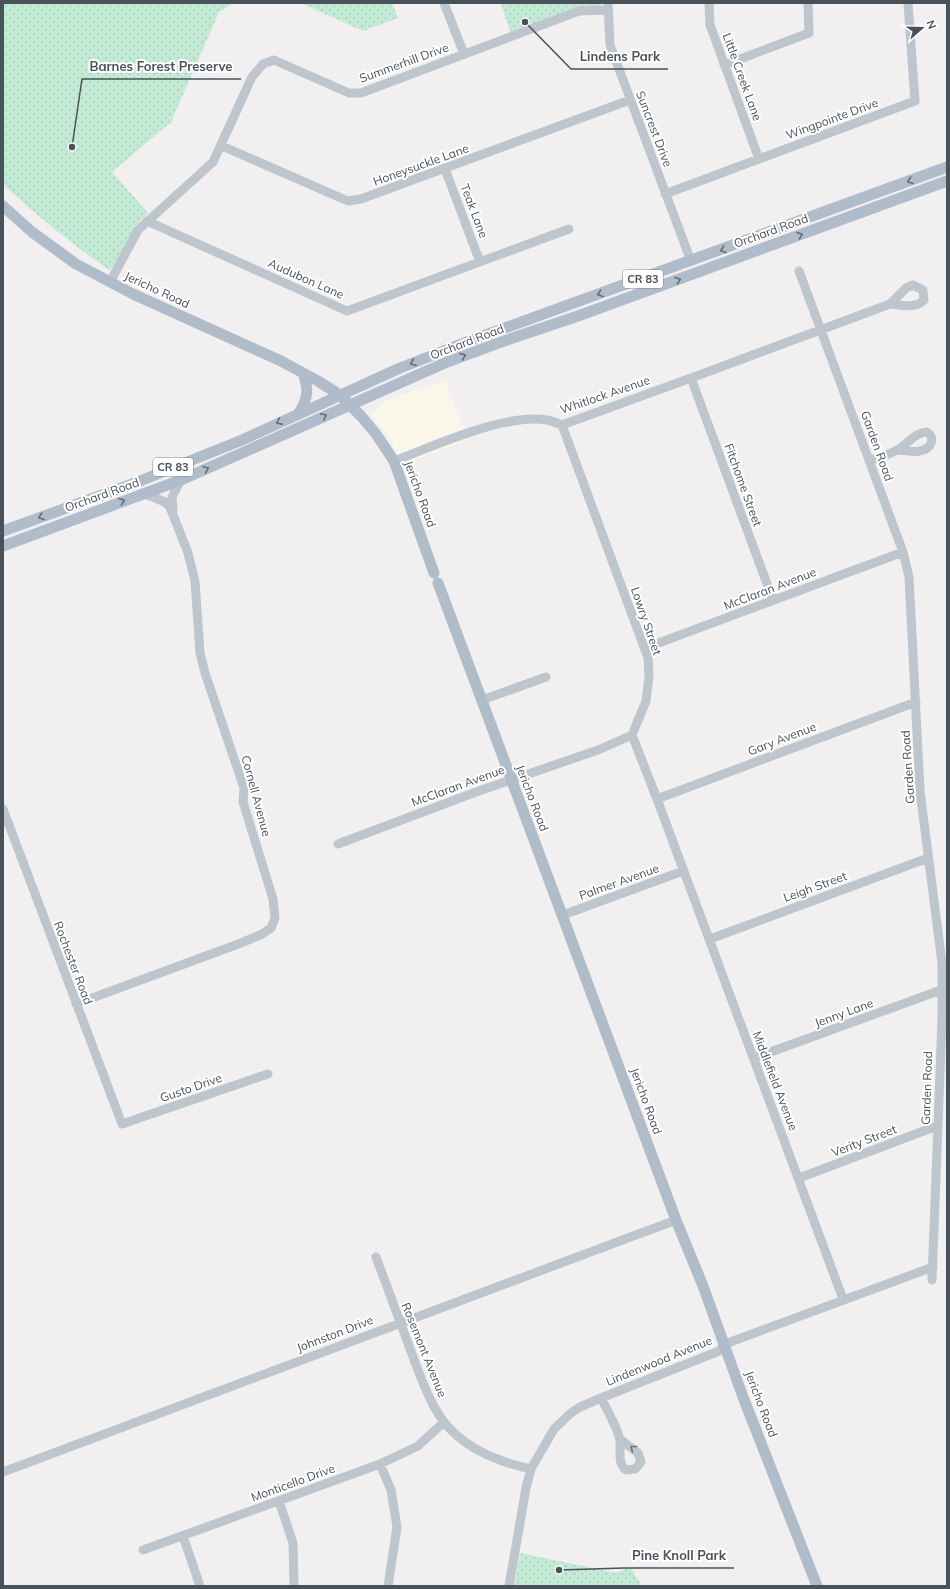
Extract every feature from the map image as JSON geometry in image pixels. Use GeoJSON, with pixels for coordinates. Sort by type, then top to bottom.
{"type":"FeatureCollection","features":[{"type":"Feature","properties":{"kind":"main road","name":"Orchard Road"},"geometry":{"type":"LineString","coordinates":[[3,531],[139,481],[242,440],[400,368],[469,341],[947,167]]}},
{"type":"Feature","properties":{"kind":"main road","name":"Orchard Road"},"geometry":{"type":"LineString","coordinates":[[3,546],[180,480],[448,362],[592,311],[947,180]]}},
{"type":"Feature","properties":{"kind":"main road","name":"Jericho Road"},"geometry":{"type":"LineString","coordinates":[[3,206],[32,232],[76,264],[110,282],[264,353],[318,380],[340,395],[350,405],[376,434],[394,461],[436,578],[676,1220],[817,1586]]}},
{"type":"Feature","properties":{"kind":"main road"},"geometry":{"type":"LineString","coordinates":[[299,413],[305,403],[308,392],[303,373]]}},
{"type":"Feature","properties":{"kind":"street"},"geometry":{"type":"LineString","coordinates":[[444,3],[464,54]]}},
{"type":"Feature","properties":{"kind":"street","name":"Little Creek Lane"},"geometry":{"type":"LineString","coordinates":[[709,3],[710,25],[759,159]]}},
{"type":"Feature","properties":{"kind":"street"},"geometry":{"type":"LineString","coordinates":[[724,65],[809,33],[808,3]]}},
{"type":"Feature","properties":{"kind":"street","name":"Wingpointe Drive"},"geometry":{"type":"LineString","coordinates":[[665,194],[915,101],[908,3]]}},
{"type":"Feature","properties":{"kind":"street","name":"Summerhill Drive"},"geometry":{"type":"LineString","coordinates":[[110,282],[138,230],[213,162],[222,146],[252,77],[263,64],[274,60],[349,93],[361,93],[579,12],[608,6]]}},
{"type":"Feature","properties":{"kind":"street","name":"Suncrest Drive"},"geometry":{"type":"LineString","coordinates":[[608,6],[610,45],[691,261]]}},
{"type":"Feature","properties":{"kind":"street","name":"Honeysuckle Lane"},"geometry":{"type":"LineString","coordinates":[[222,146],[348,201],[361,199],[445,169],[630,100]]}},
{"type":"Feature","properties":{"kind":"street","name":"Teak Lane"},"geometry":{"type":"LineString","coordinates":[[445,169],[480,262]]}},
{"type":"Feature","properties":{"kind":"street","name":"Audubon Lane"},"geometry":{"type":"LineString","coordinates":[[147,221],[347,311],[569,229]]}},
{"type":"Feature","properties":{"kind":"street","name":"Garden Road"},"geometry":{"type":"LineString","coordinates":[[799,271],[903,552],[909,577],[920,791],[942,963],[942,1020],[932,1280]]}},
{"type":"Feature","properties":{"kind":"street","name":"Whitlock Avenue"},"geometry":{"type":"LineString","coordinates":[[394,461],[476,431],[504,423],[530,419],[547,420],[562,424],[890,304]]}},
{"type":"Feature","properties":{"kind":"street","name":"Fitchome Street"},"geometry":{"type":"LineString","coordinates":[[691,378],[773,600]]}},
{"type":"Feature","properties":{"kind":"street","name":"Lowry Street"},"geometry":{"type":"LineString","coordinates":[[562,424],[648,658],[649,676],[646,700],[632,735]]}},
{"type":"Feature","properties":{"kind":"street"},"geometry":{"type":"LineString","coordinates":[[870,461],[898,450]]}},
{"type":"Feature","properties":{"kind":"street","name":"Cornell Avenue"},"geometry":{"type":"LineString","coordinates":[[76,1004],[262,934],[271,928],[275,918],[273,899],[243,802],[244,788],[205,673],[200,653],[195,581],[188,553],[173,512],[172,497],[180,480]]}},
{"type":"Feature","properties":{"kind":"street","name":"Cornell Avenue"},"geometry":{"type":"LineString","coordinates":[[143,494],[165,502],[173,512]]}},
{"type":"Feature","properties":{"kind":"street","name":"McClaran Avenue"},"geometry":{"type":"LineString","coordinates":[[645,648],[903,552]]}},
{"type":"Feature","properties":{"kind":"street"},"geometry":{"type":"LineString","coordinates":[[482,700],[546,677]]}},
{"type":"Feature","properties":{"kind":"street","name":"Gary Avenue"},"geometry":{"type":"LineString","coordinates":[[657,799],[916,702]]}},
{"type":"Feature","properties":{"kind":"street"},"geometry":{"type":"LineString","coordinates":[[632,735],[683,871]]}},
{"type":"Feature","properties":{"kind":"street","name":"McClaran Avenue"},"geometry":{"type":"LineString","coordinates":[[338,844],[512,779],[598,750],[632,735]]}},
{"type":"Feature","properties":{"kind":"street","name":"Rochester Road"},"geometry":{"type":"LineString","coordinates":[[3,809],[122,1124]]}},
{"type":"Feature","properties":{"kind":"street","name":"Leigh Street"},"geometry":{"type":"LineString","coordinates":[[710,939],[928,858]]}},
{"type":"Feature","properties":{"kind":"street","name":"Palmer Avenue"},"geometry":{"type":"LineString","coordinates":[[563,915],[683,871]]}},
{"type":"Feature","properties":{"kind":"street","name":"Middlefield Avenue"},"geometry":{"type":"LineString","coordinates":[[683,871],[710,939],[843,1299]]}},
{"type":"Feature","properties":{"kind":"street","name":"Jenny Lane"},"geometry":{"type":"LineString","coordinates":[[754,1058],[941,990]]}},
{"type":"Feature","properties":{"kind":"street","name":"Gusto Drive"},"geometry":{"type":"LineString","coordinates":[[122,1124],[268,1074]]}},
{"type":"Feature","properties":{"kind":"street","name":"Verity Street"},"geometry":{"type":"LineString","coordinates":[[799,1178],[938,1126]]}},
{"type":"Feature","properties":{"kind":"street","name":"Johnston Drive"},"geometry":{"type":"LineString","coordinates":[[3,1472],[676,1220]]}},
{"type":"Feature","properties":{"kind":"street","name":"Rosemont Avenue"},"geometry":{"type":"LineString","coordinates":[[376,1257],[429,1398],[444,1422],[454,1433],[482,1452],[512,1465],[531,1469]]}},
{"type":"Feature","properties":{"kind":"street","name":"Lindenwood Avenue"},"geometry":{"type":"LineString","coordinates":[[509,1586],[526,1488],[531,1469],[554,1429],[571,1413],[601,1398],[719,1351],[725,1344],[843,1299],[933,1267]]}},
{"type":"Feature","properties":{"kind":"street"},"geometry":{"type":"LineString","coordinates":[[601,1398],[620,1439]]}},
{"type":"Feature","properties":{"kind":"street","name":"Monticello Drive"},"geometry":{"type":"LineString","coordinates":[[142,1550],[380,1464],[418,1446],[444,1422]]}},
{"type":"Feature","properties":{"kind":"street"},"geometry":{"type":"LineString","coordinates":[[380,1464],[391,1490],[397,1527],[388,1586]]}},
{"type":"Feature","properties":{"kind":"street"},"geometry":{"type":"LineString","coordinates":[[280,1501],[293,1543],[294,1586]]}},
{"type":"Feature","properties":{"kind":"street"},"geometry":{"type":"LineString","coordinates":[[183,1536],[200,1586]]}},
{"type":"Feature","properties":{"kind":"shaded area"},"geometry":{"type":"Polygon","coordinates":[[[445,380],[468,440],[402,464],[390,439],[371,414],[388,400],[445,380]]]}},
{"type":"Feature","properties":{"kind":"green space"},"geometry":{"type":"Polygon","coordinates":[[[3,3],[233,3],[219,12],[171,122],[112,172],[148,213],[135,226],[116,263],[109,270],[54,229],[3,184],[3,3]]]}},
{"type":"Feature","properties":{"kind":"green space"},"geometry":{"type":"Polygon","coordinates":[[[301,3],[392,3],[398,18],[363,31],[301,3]]]}},
{"type":"Feature","properties":{"kind":"green space"},"geometry":{"type":"Polygon","coordinates":[[[501,3],[604,3],[600,6],[511,34],[501,3]]]}},
{"type":"Feature","properties":{"kind":"green space"},"geometry":{"type":"Polygon","coordinates":[[[520,1553],[616,1573],[630,1567],[642,1586],[514,1586],[520,1553]]]}},
{"type":"Feature","properties":{"kind":"place","name":"Lindens Park"},"geometry":{"type":"Point","coordinates":[525,22]}},
{"type":"Feature","properties":{"kind":"place","name":"Barnes Forest Preserve"},"geometry":{"type":"Point","coordinates":[72,147]}},
{"type":"Feature","properties":{"kind":"place","name":"Pine Knoll Park"},"geometry":{"type":"Point","coordinates":[559,1570]}}]}
